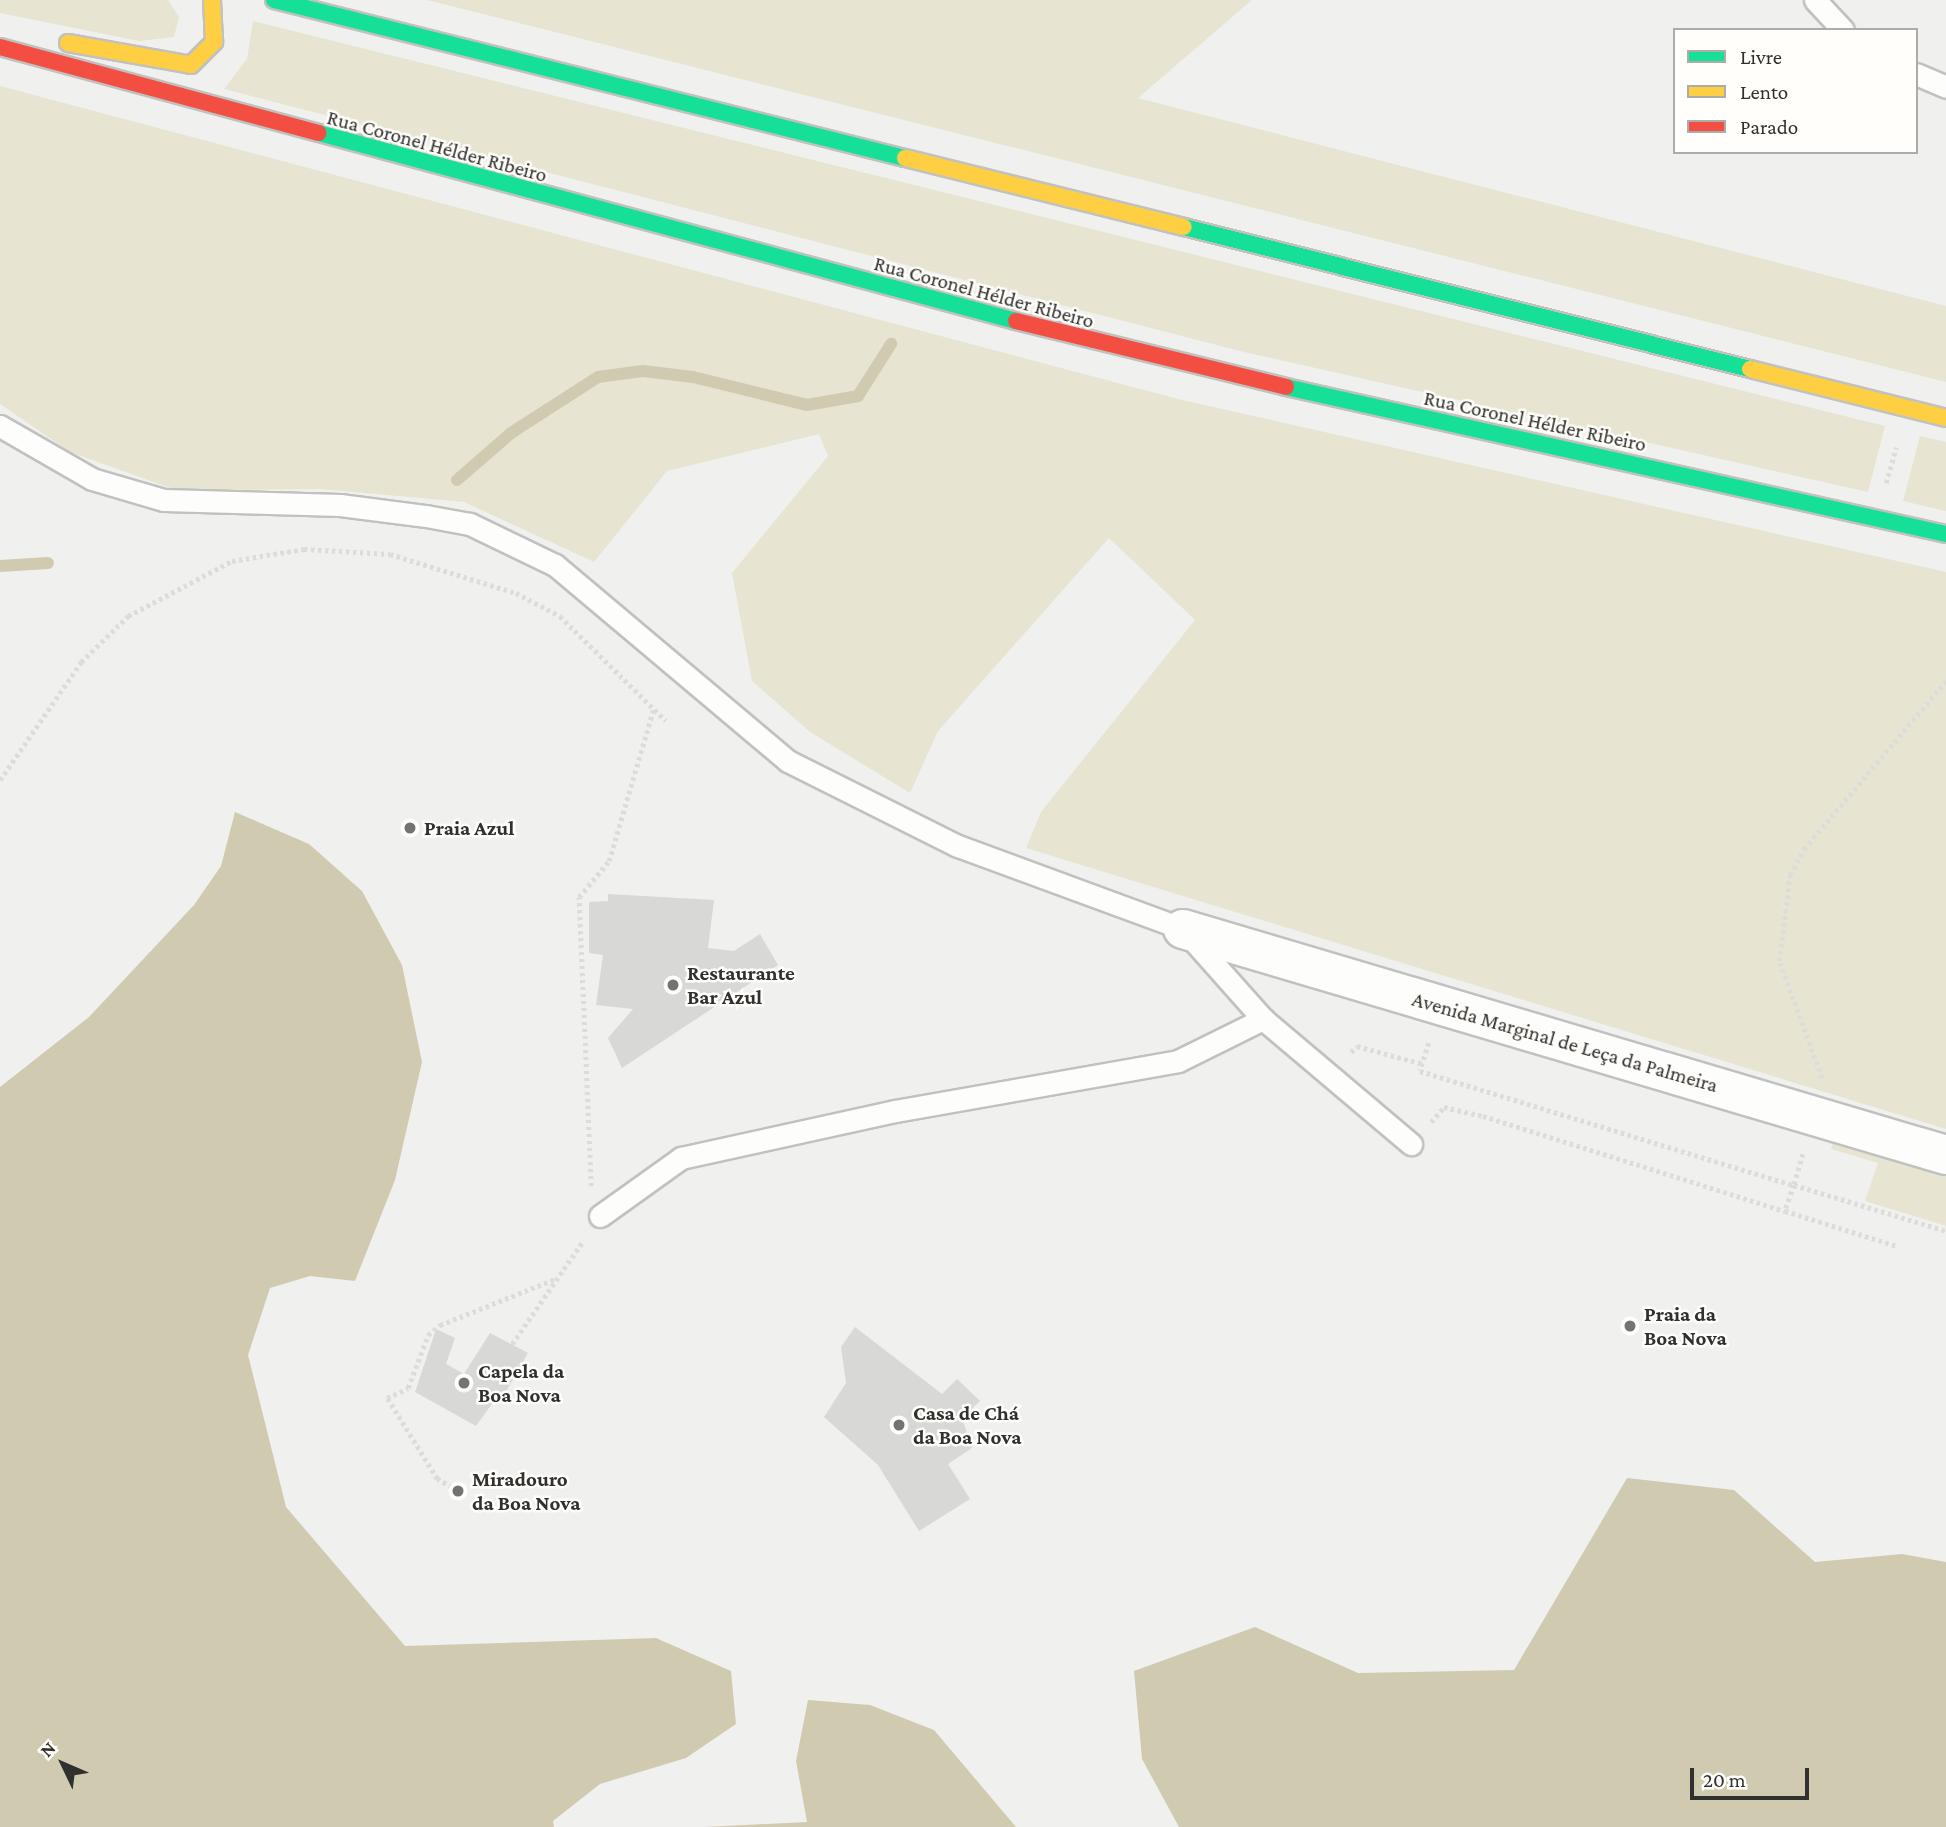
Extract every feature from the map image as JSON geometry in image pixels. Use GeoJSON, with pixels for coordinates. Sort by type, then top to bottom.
{"type":"FeatureCollection","features":[{"type":"Feature","properties":{"kind":"main road","name":"Rua Coronel Hélder Ribeiro"},"geometry":{"type":"LineString","coordinates":[[21,53],[65,43],[191,65],[214,42],[212,0]]}},
{"type":"Feature","properties":{"kind":"main road"},"geometry":{"type":"LineString","coordinates":[[275,0],[1946,418]]}},
{"type":"Feature","properties":{"kind":"main road","name":"Rua Coronel Hélder Ribeiro"},"geometry":{"type":"LineString","coordinates":[[0,47],[1162,360],[1946,534]]}},
{"type":"Feature","properties":{"kind":"street","name":"Avenida Marginal de Leça da Palmeira"},"geometry":{"type":"LineString","coordinates":[[1183,929],[1946,1154]]}},
{"type":"Feature","properties":{"kind":"lane"},"geometry":{"type":"LineString","coordinates":[[1815,0],[1841,28]]}},
{"type":"Feature","properties":{"kind":"lane"},"geometry":{"type":"LineString","coordinates":[[1918,75],[1946,87]]}},
{"type":"Feature","properties":{"kind":"lane"},"geometry":{"type":"LineString","coordinates":[[0,426],[92,479],[164,500],[340,505],[470,524],[555,565],[598,595],[788,761],[958,846],[1183,929],[1263,1019],[1411,1144]]}},
{"type":"Feature","properties":{"kind":"lane"},"geometry":{"type":"LineString","coordinates":[[600,1216],[681,1158],[895,1111],[1178,1061],[1263,1019]]}},
{"type":"Feature","properties":{"kind":"path"},"geometry":{"type":"LineString","coordinates":[[0,780],[80,662],[128,616],[232,561],[304,549],[390,554],[516,593],[560,616],[666,721]]}},
{"type":"Feature","properties":{"kind":"path"},"geometry":{"type":"LineString","coordinates":[[1786,1211],[1824,1083],[1779,961],[1790,875],[1804,849],[1946,681]]}},
{"type":"Feature","properties":{"kind":"path"},"geometry":{"type":"LineString","coordinates":[[512,1344],[600,1216],[586,1168],[579,897],[609,861],[654,707]]}},
{"type":"Feature","properties":{"kind":"path"},"geometry":{"type":"LineString","coordinates":[[1440,1005],[1420,1071],[1946,1231]]}},
{"type":"Feature","properties":{"kind":"path"},"geometry":{"type":"LineString","coordinates":[[1357,1046],[1423,1063]]}},
{"type":"Feature","properties":{"kind":"path"},"geometry":{"type":"LineString","coordinates":[[1411,1144],[1444,1107],[1897,1246]]}},
{"type":"Feature","properties":{"kind":"path"},"geometry":{"type":"LineString","coordinates":[[458,1491],[437,1479],[387,1398],[408,1388],[428,1335],[440,1325],[557,1278]]}},
{"type":"Feature","properties":{"kind":"shaded area"},"geometry":{"type":"Polygon","coordinates":[[[0,0],[168,0],[179,17],[174,37],[139,41],[0,13],[0,0]]]}},
{"type":"Feature","properties":{"kind":"shaded area"},"geometry":{"type":"Polygon","coordinates":[[[427,0],[1252,0],[1138,98],[1946,306],[1946,382],[427,0]]]}},
{"type":"Feature","properties":{"kind":"shaded area"},"geometry":{"type":"Polygon","coordinates":[[[253,21],[1885,426],[1868,492],[1244,352],[224,89],[247,59],[253,21]]]}},
{"type":"Feature","properties":{"kind":"shaded area"},"geometry":{"type":"Polygon","coordinates":[[[0,86],[1178,399],[1946,572],[1946,1129],[1026,848],[1041,812],[1195,620],[1109,538],[938,731],[910,793],[810,732],[752,681],[732,573],[828,456],[819,434],[667,471],[594,562],[464,502],[321,489],[176,490],[70,452],[0,404],[0,86]]]}},
{"type":"Feature","properties":{"kind":"shaded area"},"geometry":{"type":"Polygon","coordinates":[[[1920,436],[1946,442],[1946,511],[1903,501],[1920,436]]]}},
{"type":"Feature","properties":{"kind":"shaded area"},"geometry":{"type":"Polygon","coordinates":[[[235,812],[309,844],[362,891],[402,965],[422,1062],[395,1180],[355,1281],[310,1276],[270,1288],[248,1355],[286,1507],[405,1646],[656,1638],[731,1671],[736,1724],[686,1758],[600,1784],[553,1821],[554,1827],[0,1827],[0,1087],[89,1017],[194,905],[221,866],[235,812]]]}},
{"type":"Feature","properties":{"kind":"shaded area"},"geometry":{"type":"Polygon","coordinates":[[[1834,1140],[1946,1174],[1946,1226],[1865,1201],[1878,1163],[1831,1149],[1834,1140]]]}},
{"type":"Feature","properties":{"kind":"shaded area"},"geometry":{"type":"Polygon","coordinates":[[[1627,1478],[1734,1490],[1815,1562],[1902,1554],[1946,1562],[1946,1827],[1179,1827],[1142,1759],[1134,1671],[1255,1627],[1358,1673],[1514,1670],[1627,1478]]]}},
{"type":"Feature","properties":{"kind":"shaded area"},"geometry":{"type":"Polygon","coordinates":[[[808,1700],[870,1705],[934,1730],[1016,1827],[704,1827],[807,1822],[796,1761],[808,1700]]]}},
{"type":"Feature","properties":{"kind":"building","name":"Restaurante Bar Azul"},"geometry":{"type":"Polygon","coordinates":[[[608,894],[714,900],[708,948],[734,951],[760,934],[778,965],[622,1068],[608,1038],[633,1009],[596,1005],[603,955],[589,953],[589,902],[608,901],[608,894]]]}},
{"type":"Feature","properties":{"kind":"building","name":"Casa de Chá da Boa Nova"},"geometry":{"type":"Polygon","coordinates":[[[855,1327],[942,1394],[957,1379],[980,1401],[962,1418],[972,1448],[948,1464],[970,1499],[919,1531],[878,1465],[824,1417],[846,1383],[841,1347],[855,1327]]]}},
{"type":"Feature","properties":{"kind":"building","name":"Capela da Boa Nova"},"geometry":{"type":"Polygon","coordinates":[[[436,1329],[455,1338],[446,1364],[464,1374],[490,1333],[528,1353],[499,1404],[494,1401],[476,1426],[415,1392],[436,1329]]]}},
{"type":"Feature","properties":{"kind":"waterway"},"geometry":{"type":"LineString","coordinates":[[457,480],[511,433],[598,377],[643,371],[693,377],[807,405],[858,396],[891,344]]}},
{"type":"Feature","properties":{"kind":"waterway"},"geometry":{"type":"LineString","coordinates":[[0,566],[48,563]]}},
{"type":"Feature","properties":{"kind":"traffic: fast"},"geometry":{"type":"LineString","coordinates":[[274,0],[905,158]]}},
{"type":"Feature","properties":{"kind":"traffic: fast"},"geometry":{"type":"LineString","coordinates":[[319,133],[1016,321]]}},
{"type":"Feature","properties":{"kind":"traffic: fast"},"geometry":{"type":"LineString","coordinates":[[1184,227],[1750,369]]}},
{"type":"Feature","properties":{"kind":"traffic: fast"},"geometry":{"type":"LineString","coordinates":[[1286,387],[1946,534]]}},
{"type":"Feature","properties":{"kind":"traffic: slow"},"geometry":{"type":"LineString","coordinates":[[68,43],[191,65],[214,42],[212,0]]}},
{"type":"Feature","properties":{"kind":"traffic: slow"},"geometry":{"type":"LineString","coordinates":[[905,158],[1184,227]]}},
{"type":"Feature","properties":{"kind":"traffic: slow"},"geometry":{"type":"LineString","coordinates":[[1750,369],[1946,418]]}},
{"type":"Feature","properties":{"kind":"traffic: jam"},"geometry":{"type":"LineString","coordinates":[[0,47],[319,133]]}},
{"type":"Feature","properties":{"kind":"traffic: jam"},"geometry":{"type":"LineString","coordinates":[[1016,321],[1286,387]]}},
{"type":"Feature","properties":{"kind":"place","name":"Praia Azul"},"geometry":{"type":"Point","coordinates":[410,828]}},
{"type":"Feature","properties":{"kind":"place","name":"Restaurante Bar Azul"},"geometry":{"type":"Point","coordinates":[673,985]}},
{"type":"Feature","properties":{"kind":"place","name":"Praia da Boa Nova"},"geometry":{"type":"Point","coordinates":[1630,1326]}},
{"type":"Feature","properties":{"kind":"place","name":"Capela da Boa Nova"},"geometry":{"type":"Point","coordinates":[464,1383]}},
{"type":"Feature","properties":{"kind":"place","name":"Casa de Chá da Boa Nova"},"geometry":{"type":"Point","coordinates":[899,1425]}},
{"type":"Feature","properties":{"kind":"place","name":"Miradouro da Boa Nova"},"geometry":{"type":"Point","coordinates":[458,1491]}}]}
